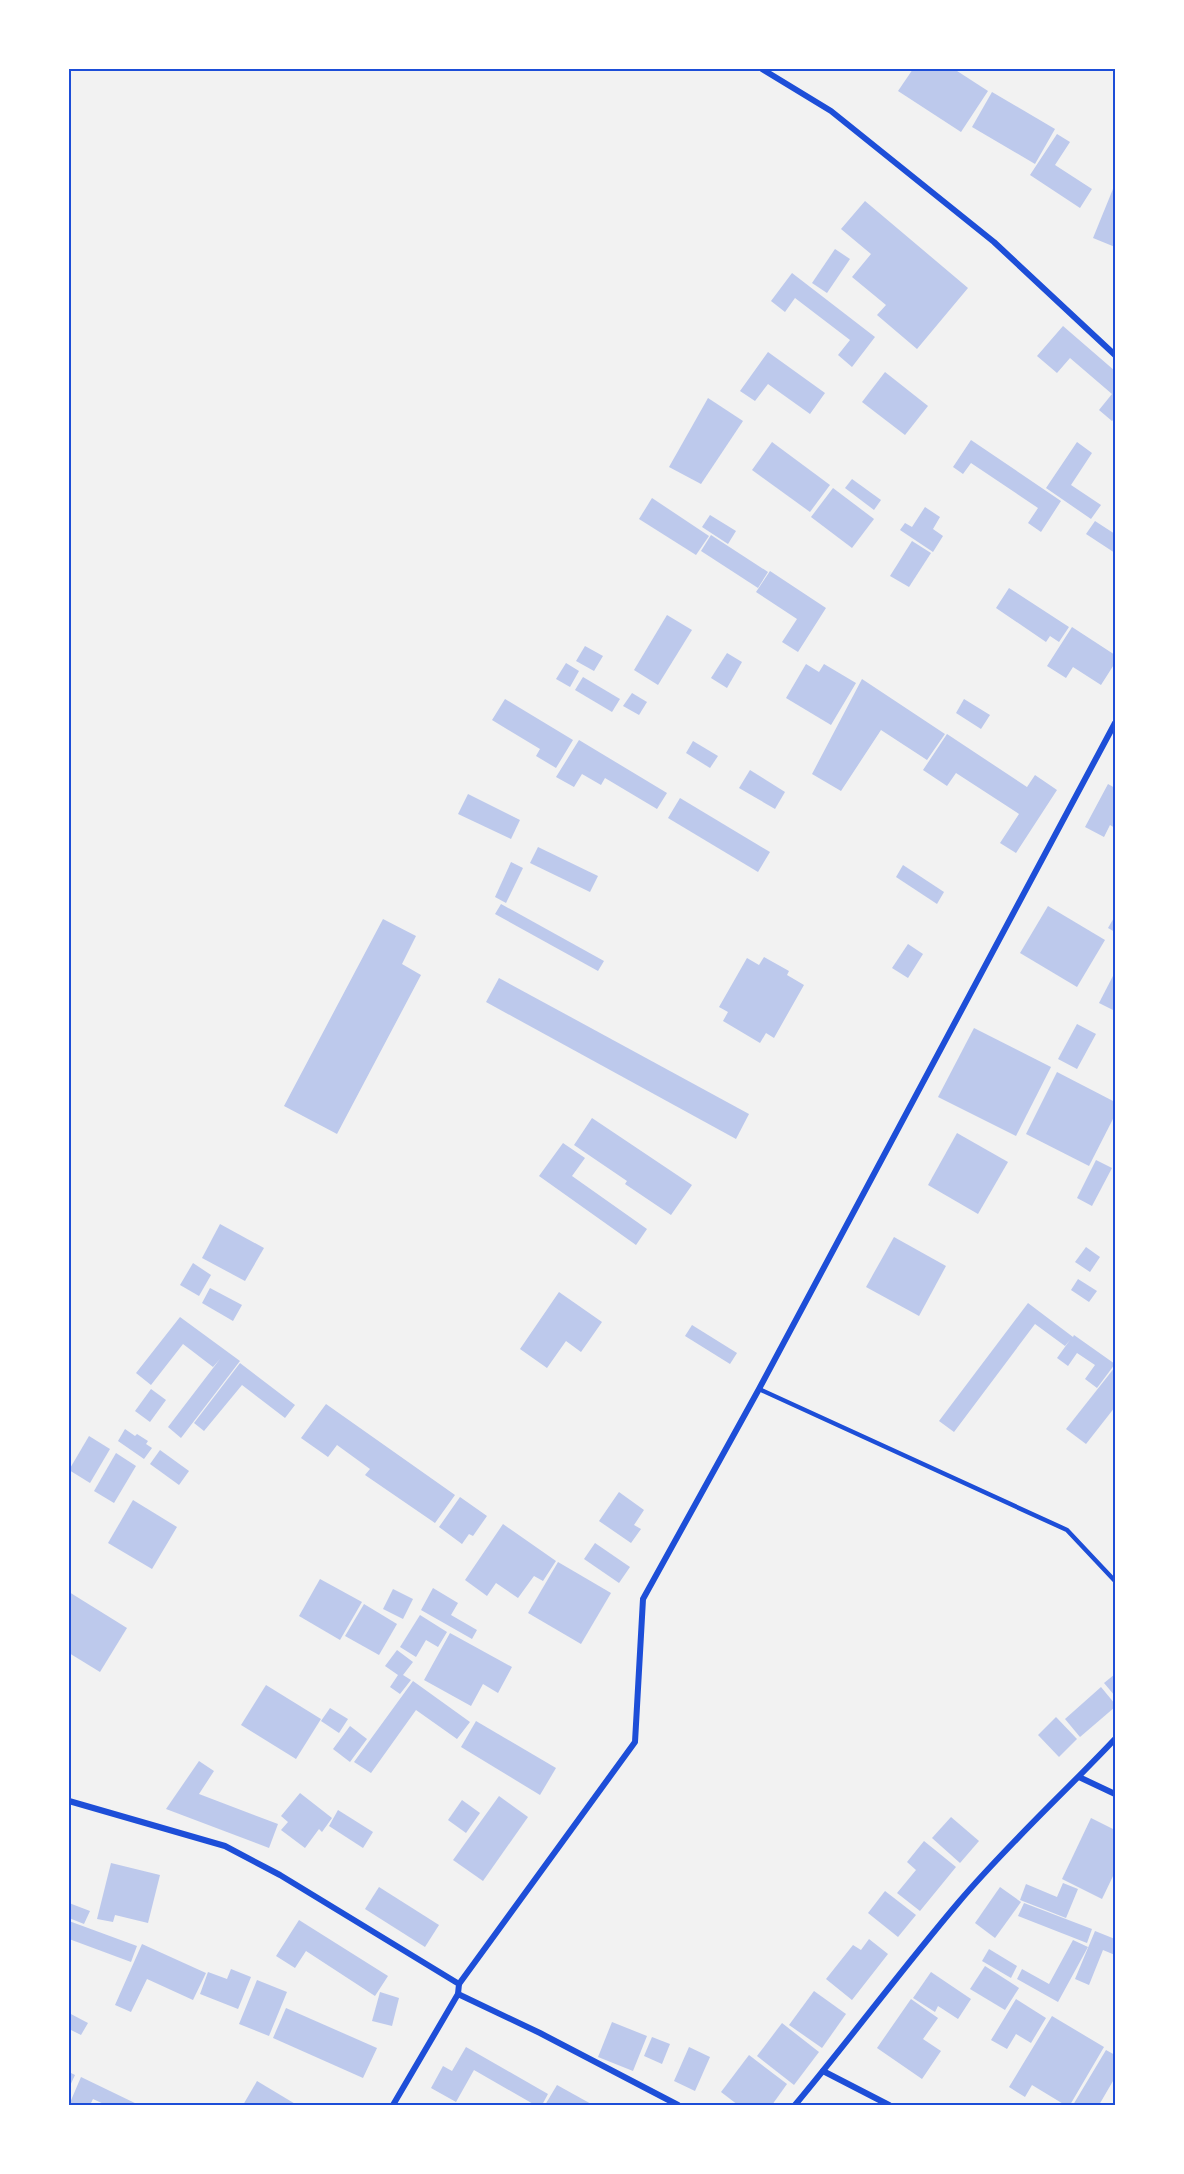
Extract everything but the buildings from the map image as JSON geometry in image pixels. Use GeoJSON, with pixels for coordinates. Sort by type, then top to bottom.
{"type":"FeatureCollection","features":[{"type":"Feature","properties":{"kind":"street"},"geometry":{"type":"LineString","coordinates":[[762,69],[831,111],[994,242],[1115,355]]}},
{"type":"Feature","properties":{"kind":"street"},"geometry":{"type":"LineString","coordinates":[[393,2105],[458,1994],[459,1984],[634,1742],[643,1599],[759,1389],[1115,723]]}},
{"type":"Feature","properties":{"kind":"street"},"geometry":{"type":"LineString","coordinates":[[795,2105],[959,1903],[1040,1814],[1079,1778],[1115,1739]]}},
{"type":"Feature","properties":{"kind":"street"},"geometry":{"type":"LineString","coordinates":[[1079,1778],[1115,1794]]}},
{"type":"Feature","properties":{"kind":"street"},"geometry":{"type":"LineString","coordinates":[[69,1801],[225,1846],[280,1875],[459,1984]]}},
{"type":"Feature","properties":{"kind":"street"},"geometry":{"type":"LineString","coordinates":[[458,1994],[540,2033],[678,2105]]}},
{"type":"Feature","properties":{"kind":"street"},"geometry":{"type":"LineString","coordinates":[[823,2071],[889,2105]]}},
{"type":"Feature","properties":{"kind":"lane"},"geometry":{"type":"LineString","coordinates":[[759,1389],[1067,1530],[1115,1581]]}}]}
